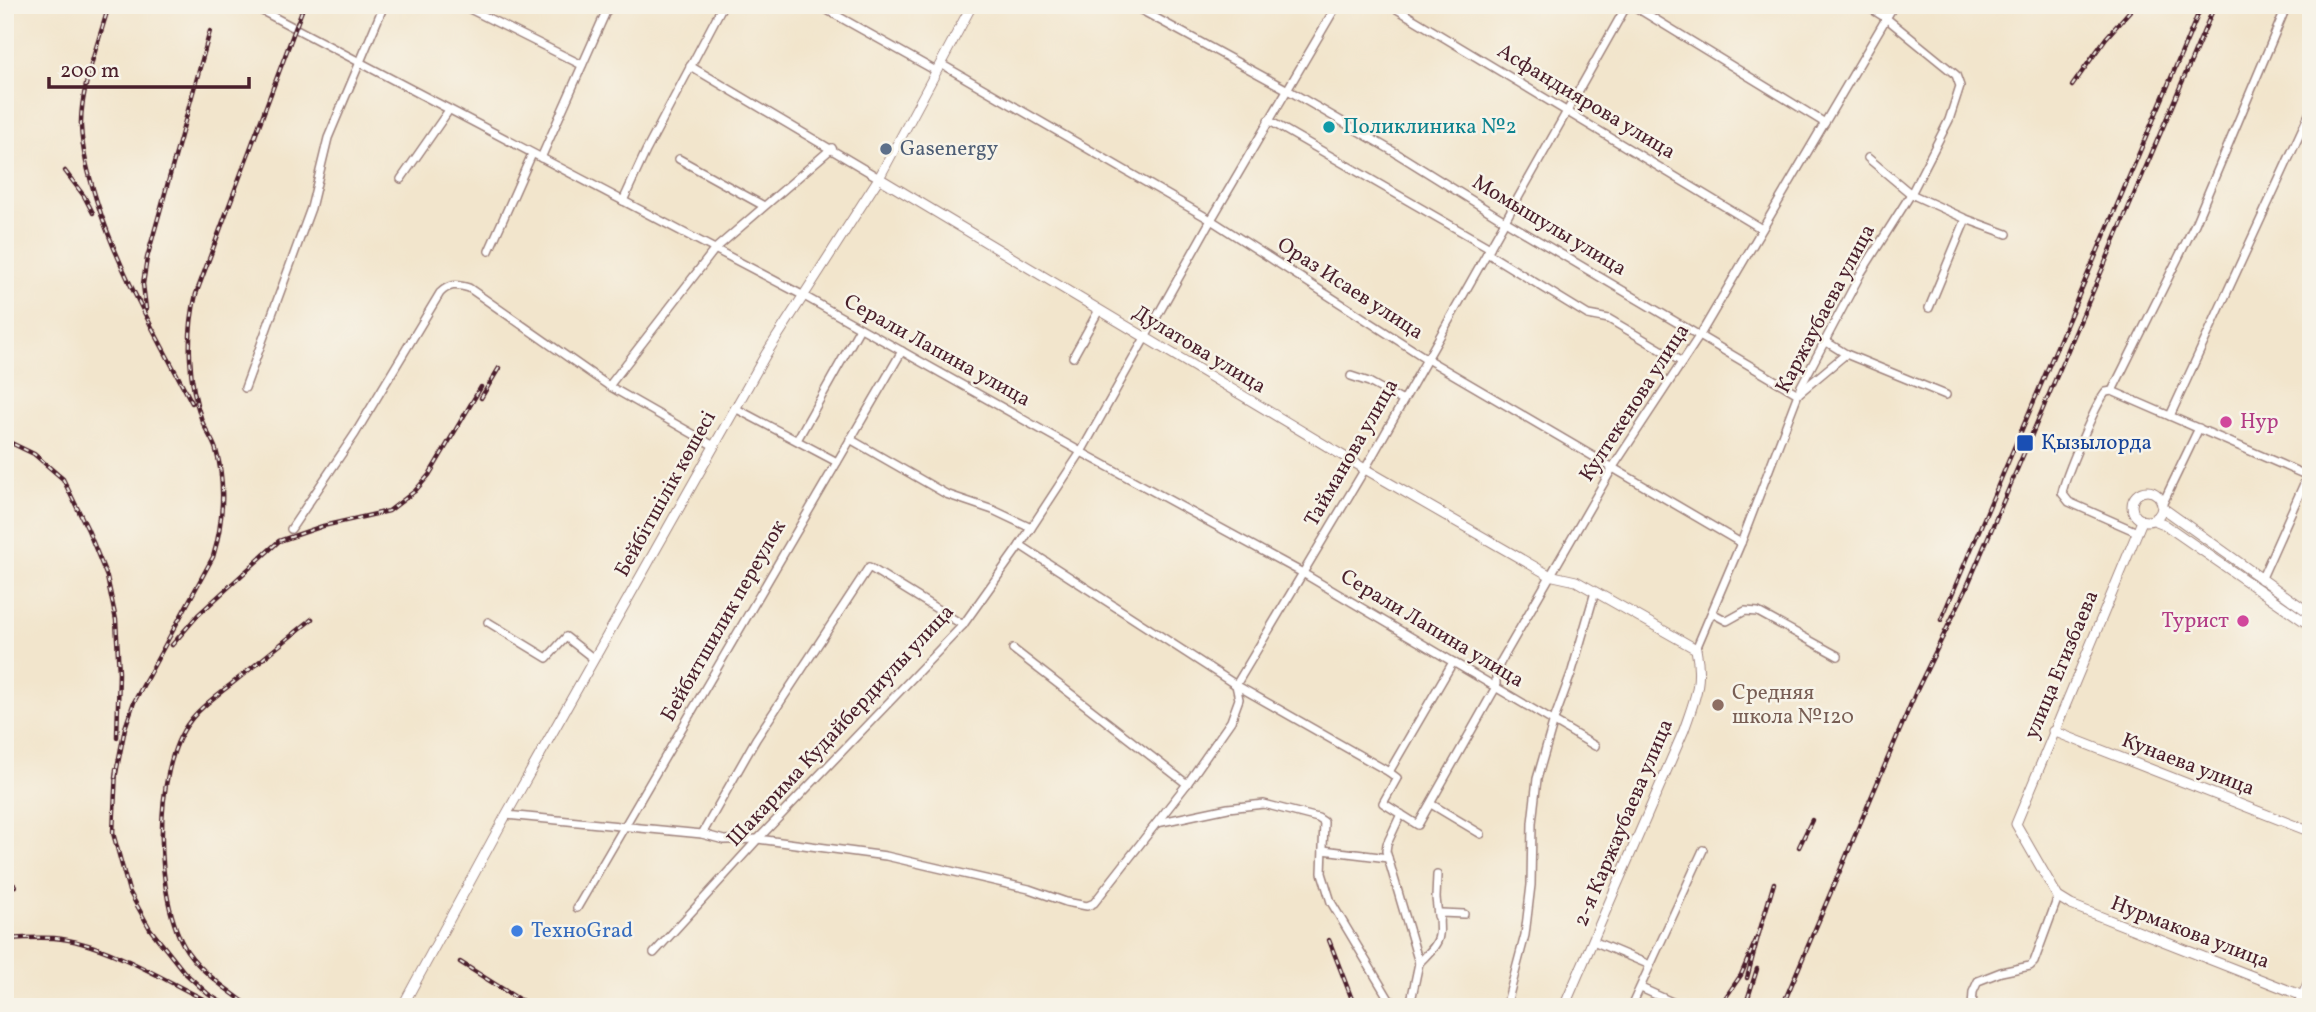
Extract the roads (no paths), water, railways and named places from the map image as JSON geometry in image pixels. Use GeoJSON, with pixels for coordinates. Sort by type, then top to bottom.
{"type":"FeatureCollection","features":[{"type":"Feature","properties":{"kind":"main road"},"geometry":{"type":"LineString","coordinates":[[2298,1007],[2307,998],[2311,978]]}},
{"type":"Feature","properties":{"kind":"street","name":"Серали Лапина улица"},"geometry":{"type":"LineString","coordinates":[[251,5],[804,296],[1301,572],[1595,746]]}},
{"type":"Feature","properties":{"kind":"street"},"geometry":{"type":"LineString","coordinates":[[244,387],[311,208],[328,138],[384,5]]}},
{"type":"Feature","properties":{"kind":"street"},"geometry":{"type":"LineString","coordinates":[[461,5],[582,65]]}},
{"type":"Feature","properties":{"kind":"street"},"geometry":{"type":"LineString","coordinates":[[541,158],[609,5]]}},
{"type":"Feature","properties":{"kind":"street"},"geometry":{"type":"LineString","coordinates":[[623,201],[646,151],[723,5]]}},
{"type":"Feature","properties":{"kind":"street","name":"Ораз Исаев улица"},"geometry":{"type":"LineString","coordinates":[[818,5],[938,68],[1211,220],[1427,359],[1741,542]]}},
{"type":"Feature","properties":{"kind":"street","name":"Бейбітшілік көшесі"},"geometry":{"type":"LineString","coordinates":[[402,1007],[765,354],[879,177],[972,5]]}},
{"type":"Feature","properties":{"kind":"street","name":"Момышулы улица"},"geometry":{"type":"LineString","coordinates":[[1132,5],[1396,153],[1504,221],[1798,394]]}},
{"type":"Feature","properties":{"kind":"street","name":"Шакарима Кудайбердиулы улица"},"geometry":{"type":"LineString","coordinates":[[654,953],[758,839],[963,625],[1081,452],[1268,120],[1337,5]]}},
{"type":"Feature","properties":{"kind":"street","name":"Асфандиярова улица"},"geometry":{"type":"LineString","coordinates":[[1390,5],[1762,229]]}},
{"type":"Feature","properties":{"kind":"street"},"geometry":{"type":"LineString","coordinates":[[1629,5],[1825,123]]}},
{"type":"Feature","properties":{"kind":"street","name":"Тайманова улица"},"geometry":{"type":"LineString","coordinates":[[758,839],[887,856],[1029,889],[1066,902],[1087,905],[1094,903],[1187,784],[1231,721],[1239,699],[1236,685],[1301,572],[1365,469],[1629,5]]}},
{"type":"Feature","properties":{"kind":"street","name":"Каржаубаева улица"},"geometry":{"type":"LineString","coordinates":[[1696,649],[1798,394],[1861,273],[1911,194],[1949,120],[1960,86],[1956,75],[1886,18],[1865,5]]}},
{"type":"Feature","properties":{"kind":"street","name":"Култекенова улица"},"geometry":{"type":"LineString","coordinates":[[1401,814],[1418,825],[1431,804],[1496,687],[1496,674],[1500,663],[1549,575],[1612,467],[1700,335],[1894,5]]}},
{"type":"Feature","properties":{"kind":"street"},"geometry":{"type":"LineString","coordinates":[[2112,391],[2195,224],[2287,5]]}},
{"type":"Feature","properties":{"kind":"street","name":"Дулатова улица"},"geometry":{"type":"LineString","coordinates":[[690,66],[832,148],[1365,469],[1549,575],[1576,581],[1696,649]]}},
{"type":"Feature","properties":{"kind":"street"},"geometry":{"type":"LineString","coordinates":[[401,178],[449,110]]}},
{"type":"Feature","properties":{"kind":"street"},"geometry":{"type":"LineString","coordinates":[[2170,416],[2311,110]]}},
{"type":"Feature","properties":{"kind":"street"},"geometry":{"type":"LineString","coordinates":[[1268,120],[1488,250],[1588,314],[1609,319],[1682,362]]}},
{"type":"Feature","properties":{"kind":"street"},"geometry":{"type":"LineString","coordinates":[[609,386],[715,249],[832,148]]}},
{"type":"Feature","properties":{"kind":"street"},"geometry":{"type":"LineString","coordinates":[[489,251],[532,154]]}},
{"type":"Feature","properties":{"kind":"street"},"geometry":{"type":"LineString","coordinates":[[1868,158],[1911,194],[2007,234]]}},
{"type":"Feature","properties":{"kind":"street"},"geometry":{"type":"LineString","coordinates":[[679,159],[764,206]]}},
{"type":"Feature","properties":{"kind":"street"},"geometry":{"type":"LineString","coordinates":[[1928,308],[1966,219]]}},
{"type":"Feature","properties":{"kind":"street"},"geometry":{"type":"LineString","coordinates":[[291,529],[355,434],[440,293],[448,286],[469,288],[609,386],[714,446]]}},
{"type":"Feature","properties":{"kind":"street"},"geometry":{"type":"LineString","coordinates":[[1073,357],[1099,310]]}},
{"type":"Feature","properties":{"kind":"street"},"geometry":{"type":"LineString","coordinates":[[797,440],[860,327]]}},
{"type":"Feature","properties":{"kind":"street"},"geometry":{"type":"LineString","coordinates":[[1825,341],[1846,354],[1946,395]]}},
{"type":"Feature","properties":{"kind":"street","name":"Бейбитшилик переулок"},"geometry":{"type":"LineString","coordinates":[[578,908],[902,351]]}},
{"type":"Feature","properties":{"kind":"street"},"geometry":{"type":"LineString","coordinates":[[1798,394],[1846,354]]}},
{"type":"Feature","properties":{"kind":"street"},"geometry":{"type":"LineString","coordinates":[[1351,376],[1369,382],[1403,401]]}},
{"type":"Feature","properties":{"kind":"street"},"geometry":{"type":"LineString","coordinates":[[2137,532],[2068,502],[2062,493],[2101,397],[2106,392],[2112,391],[2309,472],[2259,584]]}},
{"type":"Feature","properties":{"kind":"street"},"geometry":{"type":"LineString","coordinates":[[735,408],[837,462]]}},
{"type":"Feature","properties":{"kind":"street"},"geometry":{"type":"LineString","coordinates":[[2154,520],[2162,513],[2163,505],[2199,428]]}},
{"type":"Feature","properties":{"kind":"street"},"geometry":{"type":"LineString","coordinates":[[850,439],[946,494],[993,510],[1031,528]]}},
{"type":"Feature","properties":{"kind":"street"},"geometry":{"type":"LineString","coordinates":[[2311,614],[2259,584],[2164,524],[2137,518],[2132,507],[2133,501],[2140,492],[2157,493],[2163,505],[2259,584],[2311,626]]}},
{"type":"Feature","properties":{"kind":"street","name":"улица Егизбаева"},"geometry":{"type":"LineString","coordinates":[[2058,897],[2016,824],[2142,521]]}},
{"type":"Feature","properties":{"kind":"street"},"geometry":{"type":"LineString","coordinates":[[1020,545],[1236,685],[1397,778],[1383,803],[1401,814],[1387,844],[1388,858],[1419,963],[1411,1001],[1405,1004],[1389,1004],[1331,902],[1322,873],[1324,822],[1318,818],[1264,804],[1228,808],[1157,823]]}},
{"type":"Feature","properties":{"kind":"street"},"geometry":{"type":"LineString","coordinates":[[702,834],[756,739],[869,567],[963,625]]}},
{"type":"Feature","properties":{"kind":"street"},"geometry":{"type":"LineString","coordinates":[[1506,1007],[1525,935],[1531,885],[1532,823],[1538,779],[1553,720],[1572,671],[1595,592]]}},
{"type":"Feature","properties":{"kind":"street"},"geometry":{"type":"LineString","coordinates":[[1712,613],[1727,621],[1745,611],[1758,612],[1838,656]]}},
{"type":"Feature","properties":{"kind":"street"},"geometry":{"type":"LineString","coordinates":[[488,622],[547,658],[566,637],[594,659]]}},
{"type":"Feature","properties":{"kind":"street"},"geometry":{"type":"LineString","coordinates":[[1013,649],[1187,784]]}},
{"type":"Feature","properties":{"kind":"street","name":"2-я Каржаубаева улица"},"geometry":{"type":"LineString","coordinates":[[1564,1007],[1684,730],[1699,684],[1700,668],[1696,649]]}},
{"type":"Feature","properties":{"kind":"street"},"geometry":{"type":"LineString","coordinates":[[1389,772],[1453,662]]}},
{"type":"Feature","properties":{"kind":"street","name":"Кунаева улица"},"geometry":{"type":"LineString","coordinates":[[2053,732],[2311,832]]}},
{"type":"Feature","properties":{"kind":"street"},"geometry":{"type":"LineString","coordinates":[[1431,804],[1481,834]]}},
{"type":"Feature","properties":{"kind":"street"},"geometry":{"type":"LineString","coordinates":[[506,816],[702,834],[724,839],[758,839]]}},
{"type":"Feature","properties":{"kind":"street"},"geometry":{"type":"LineString","coordinates":[[1323,850],[1388,858]]}},
{"type":"Feature","properties":{"kind":"street"},"geometry":{"type":"LineString","coordinates":[[1631,1007],[1703,850]]}},
{"type":"Feature","properties":{"kind":"street"},"geometry":{"type":"LineString","coordinates":[[1419,963],[1437,943],[1440,934],[1436,898],[1437,875]]}},
{"type":"Feature","properties":{"kind":"street"},"geometry":{"type":"LineString","coordinates":[[1972,1007],[1978,981],[2001,972],[2030,966],[2034,962],[2058,897]]}},
{"type":"Feature","properties":{"kind":"street","name":"Нурмакова улица"},"geometry":{"type":"LineString","coordinates":[[2058,897],[2124,927],[2307,998]]}},
{"type":"Feature","properties":{"kind":"street"},"geometry":{"type":"LineString","coordinates":[[1438,918],[1441,913],[1464,914]]}},
{"type":"Feature","properties":{"kind":"street"},"geometry":{"type":"LineString","coordinates":[[1593,941],[1650,965]]}},
{"type":"Feature","properties":{"kind":"street"},"geometry":{"type":"LineString","coordinates":[[1641,988],[1683,1007]]}},
{"type":"Feature","properties":{"kind":"railway"},"geometry":{"type":"LineString","coordinates":[[109,5],[84,97],[81,126],[84,154],[96,199],[116,252],[192,403]]}},
{"type":"Feature","properties":{"kind":"railway"},"geometry":{"type":"LineString","coordinates":[[115,778],[125,728],[134,702],[213,557],[221,517],[221,476],[216,450],[197,406],[191,374],[193,310],[196,294],[304,5]]}},
{"type":"Feature","properties":{"kind":"railway"},"geometry":{"type":"LineString","coordinates":[[2072,86],[2106,38],[2135,5]]}},
{"type":"Feature","properties":{"kind":"railway"},"geometry":{"type":"LineString","coordinates":[[1941,620],[2202,5]]}},
{"type":"Feature","properties":{"kind":"railway"},"geometry":{"type":"LineString","coordinates":[[1782,1007],[1916,692],[1966,589],[2215,5]]}},
{"type":"Feature","properties":{"kind":"railway"},"geometry":{"type":"LineString","coordinates":[[146,309],[143,284],[147,258],[210,31]]}},
{"type":"Feature","properties":{"kind":"railway"},"geometry":{"type":"LineString","coordinates":[[65,171],[93,213]]}},
{"type":"Feature","properties":{"kind":"railway"},"geometry":{"type":"LineString","coordinates":[[481,398],[499,368]]}},
{"type":"Feature","properties":{"kind":"railway"},"geometry":{"type":"LineString","coordinates":[[172,645],[198,615],[279,541],[323,526],[389,511],[415,491],[429,475],[481,387]]}},
{"type":"Feature","properties":{"kind":"railway"},"geometry":{"type":"LineString","coordinates":[[5,440],[34,454],[63,479],[107,577],[116,620],[119,673],[117,737]]}},
{"type":"Feature","properties":{"kind":"railway"},"geometry":{"type":"LineString","coordinates":[[251,1007],[201,967],[187,951],[176,929],[163,869],[162,835],[169,770],[178,743],[194,716],[210,700],[312,619]]}},
{"type":"Feature","properties":{"kind":"railway"},"geometry":{"type":"LineString","coordinates":[[116,769],[113,833],[129,891],[150,929],[184,972],[208,994],[228,1007]]}},
{"type":"Feature","properties":{"kind":"railway"},"geometry":{"type":"LineString","coordinates":[[1799,847],[1812,820]]}},
{"type":"Feature","properties":{"kind":"railway"},"geometry":{"type":"LineString","coordinates":[[5,877],[15,886]]}},
{"type":"Feature","properties":{"kind":"railway"},"geometry":{"type":"LineString","coordinates":[[1759,933],[1774,883]]}},
{"type":"Feature","properties":{"kind":"railway"},"geometry":{"type":"LineString","coordinates":[[1719,1007],[1741,975],[1759,933],[1747,978]]}},
{"type":"Feature","properties":{"kind":"railway"},"geometry":{"type":"LineString","coordinates":[[5,939],[54,938],[93,947],[133,963],[209,1002]]}},
{"type":"Feature","properties":{"kind":"railway"},"geometry":{"type":"LineString","coordinates":[[1329,940],[1355,1007]]}},
{"type":"Feature","properties":{"kind":"railway"},"geometry":{"type":"LineString","coordinates":[[460,962],[531,1007]]}},
{"type":"Feature","properties":{"kind":"railway"},"geometry":{"type":"LineString","coordinates":[[1745,1007],[1757,969]]}},
{"type":"Feature","properties":{"kind":"place","name":"Поликлиника №2"},"geometry":{"type":"Point","coordinates":[1329,127]}},
{"type":"Feature","properties":{"kind":"place","name":"Gasenergy"},"geometry":{"type":"Point","coordinates":[886,149]}},
{"type":"Feature","properties":{"kind":"place","name":"Нур"},"geometry":{"type":"Point","coordinates":[2226,422]}},
{"type":"Feature","properties":{"kind":"place","name":"Қызылорда"},"geometry":{"type":"Point","coordinates":[2025,443]}},
{"type":"Feature","properties":{"kind":"place","name":"Турист"},"geometry":{"type":"Point","coordinates":[2243,621]}},
{"type":"Feature","properties":{"kind":"place","name":"Средняя школа №120"},"geometry":{"type":"Point","coordinates":[1718,705]}},
{"type":"Feature","properties":{"kind":"place","name":"ТехноGrad"},"geometry":{"type":"Point","coordinates":[517,931]}}]}
